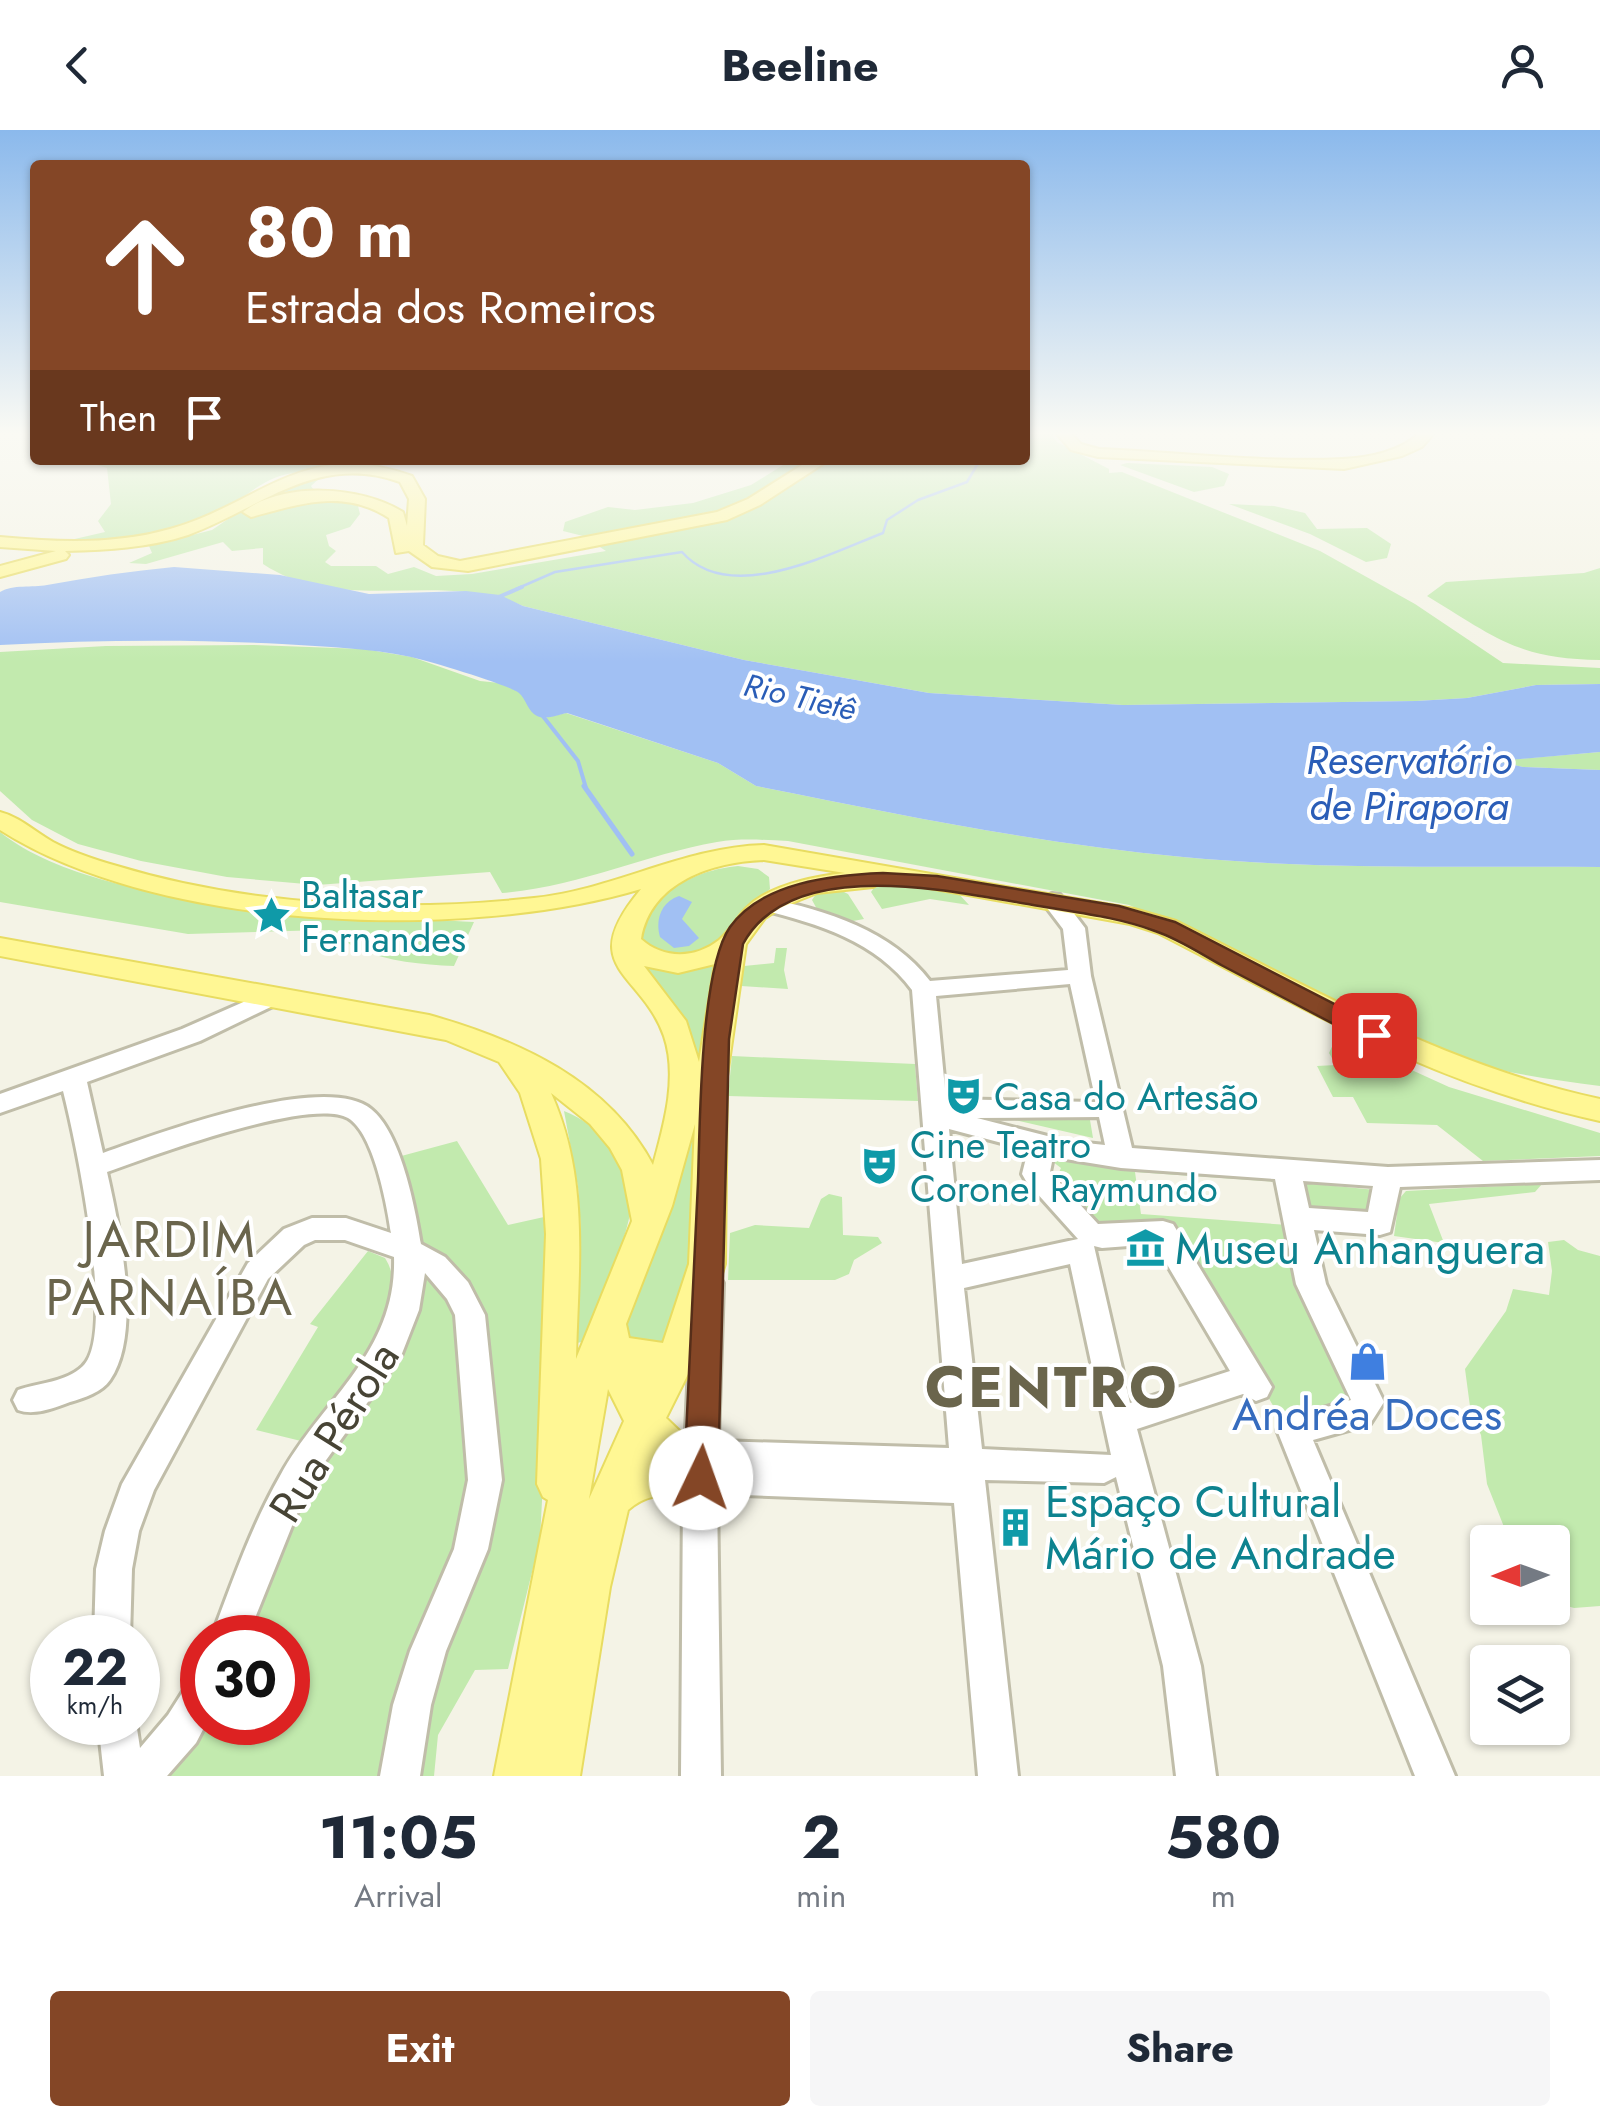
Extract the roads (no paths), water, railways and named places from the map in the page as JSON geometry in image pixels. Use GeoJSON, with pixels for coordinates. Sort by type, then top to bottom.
{"type":"FeatureCollection","features":[{"type":"Feature","properties":{"kind":"main road"},"geometry":{"type":"LineString","coordinates":[[0,542],[65,545],[156,538],[209,520],[231,508]]}},
{"type":"Feature","properties":{"kind":"main road"},"geometry":{"type":"LineString","coordinates":[[0,554],[174,539],[265,508]]}},
{"type":"Feature","properties":{"kind":"main road"},"geometry":{"type":"LineString","coordinates":[[382,508],[397,516],[407,558],[438,572],[463,572],[727,519],[755,508]]}},
{"type":"Feature","properties":{"kind":"main road"},"geometry":{"type":"LineString","coordinates":[[416,508],[414,546],[429,559],[458,567],[721,516],[740,508]]}},
{"type":"Feature","properties":{"kind":"main road"},"geometry":{"type":"LineString","coordinates":[[0,572],[101,548]]}},
{"type":"Feature","properties":{"kind":"main road"},"geometry":{"type":"LineString","coordinates":[[0,818],[30,842],[94,868],[190,892],[322,907],[513,909],[580,899],[719,858],[775,852],[1052,900],[1082,918],[1167,927],[1445,1068],[1518,1092],[1600,1110]]}},
{"type":"Feature","properties":{"kind":"main road"},"geometry":{"type":"LineString","coordinates":[[556,1776],[588,1587],[609,1500],[676,1360],[707,1264],[712,1076],[732,944],[740,928],[769,903],[778,886],[772,872],[760,866],[719,858]]}},
{"type":"Feature","properties":{"kind":"main road"},"geometry":{"type":"LineString","coordinates":[[518,1776],[593,1366],[610,1335],[675,1140],[683,1092],[684,1051],[674,1021],[628,963],[627,941],[642,906],[680,870]]}},
{"type":"Feature","properties":{"kind":"main road"},"geometry":{"type":"LineString","coordinates":[[769,903],[854,879],[937,883]]}},
{"type":"Feature","properties":{"kind":"main road"},"geometry":{"type":"LineString","coordinates":[[627,941],[652,960],[674,966],[704,960],[732,944]]}},
{"type":"Feature","properties":{"kind":"main road"},"geometry":{"type":"LineString","coordinates":[[0,948],[429,1025],[504,1050],[580,1100],[622,1140],[643,1185],[648,1224]]}},
{"type":"Feature","properties":{"kind":"main road"},"geometry":{"type":"LineString","coordinates":[[504,1050],[526,1076],[541,1109],[554,1153],[563,1210],[556,1557]]}},
{"type":"Feature","properties":{"kind":"main road"},"geometry":{"type":"LineString","coordinates":[[610,1335],[636,1358],[676,1360]]}},
{"type":"Feature","properties":{"kind":"main road"},"geometry":{"type":"LineString","coordinates":[[610,1335],[633,1404],[644,1422],[674,1457],[702,1467]]}},
{"type":"Feature","properties":{"kind":"main road"},"geometry":{"type":"LineString","coordinates":[[609,1500],[635,1478],[702,1467]]}},
{"type":"Feature","properties":{"kind":"street"},"geometry":{"type":"LineString","coordinates":[[769,903],[867,941],[901,964],[924,990],[998,1776]]}},
{"type":"Feature","properties":{"kind":"street"},"geometry":{"type":"LineString","coordinates":[[1082,918],[1080,976],[1121,1158]]}},
{"type":"Feature","properties":{"kind":"street"},"geometry":{"type":"LineString","coordinates":[[924,990],[1080,976]]}},
{"type":"Feature","properties":{"kind":"street"},"geometry":{"type":"LineString","coordinates":[[0,1104],[191,1035],[272,997]]}},
{"type":"Feature","properties":{"kind":"street"},"geometry":{"type":"LineString","coordinates":[[29,1400],[88,1380],[106,1359],[110,1343],[108,1280],[94,1166],[73,1078]]}},
{"type":"Feature","properties":{"kind":"street","name":"Rua Pérola"},"geometry":{"type":"LineString","coordinates":[[94,1166],[217,1124],[314,1107],[349,1108],[359,1113],[378,1138],[402,1214],[408,1251],[406,1305],[394,1340],[300,1471],[239,1615]]}},
{"type":"Feature","properties":{"kind":"street"},"geometry":{"type":"LineString","coordinates":[[934,1112],[1090,1110]]}},
{"type":"Feature","properties":{"kind":"street"},"geometry":{"type":"LineString","coordinates":[[934,1112],[1043,1144],[1121,1158],[1388,1178],[1600,1170]]}},
{"type":"Feature","properties":{"kind":"street"},"geometry":{"type":"LineString","coordinates":[[1043,1144],[1036,1174],[1085,1241],[1120,1420],[1182,1666],[1196,1776]]}},
{"type":"Feature","properties":{"kind":"street"},"geometry":{"type":"LineString","coordinates":[[1287,1171],[1311,1284],[1368,1402],[1359,1414],[1292,1430],[1435,1776]]}},
{"type":"Feature","properties":{"kind":"street"},"geometry":{"type":"LineString","coordinates":[[1298,1218],[1380,1224],[1388,1178]]}},
{"type":"Feature","properties":{"kind":"street"},"geometry":{"type":"LineString","coordinates":[[113,1615],[114,1569],[139,1484],[258,1271],[276,1250],[312,1229],[346,1230],[408,1251],[447,1277],[470,1316],[485,1480],[471,1548],[428,1651],[412,1705],[400,1776]]}},
{"type":"Feature","properties":{"kind":"street"},"geometry":{"type":"LineString","coordinates":[[949,1279],[1102,1237],[1164,1232],[1254,1383],[1120,1420]]}},
{"type":"Feature","properties":{"kind":"street"},"geometry":{"type":"LineString","coordinates":[[701,1776],[702,1467],[710,1310],[707,1264]]}},
{"type":"Feature","properties":{"kind":"street"},"geometry":{"type":"LineString","coordinates":[[702,1467],[969,1476],[1104,1468]]}},
{"type":"Feature","properties":{"kind":"street"},"geometry":{"type":"LineString","coordinates":[[141,1776],[180,1731]]}},
{"type":"Feature","properties":{"kind":"street"},"geometry":{"type":"LineString","coordinates":[[120,1745],[124,1776]]}},
{"type":"Feature","properties":{"kind":"water","name":"Reservatório de Pirapora"},"geometry":{"type":"Polygon","coordinates":[[[174,567],[280,575],[369,594],[466,591],[500,595],[523,606],[744,660],[929,693],[1123,705],[1416,701],[1467,698],[1536,685],[1600,684],[1600,752],[1497,761],[1523,767],[1600,770],[1600,867],[1287,864],[1075,844],[756,786],[718,763],[567,713],[537,716],[513,690],[395,654],[212,641],[0,645],[0,592],[174,567]]]}},
{"type":"Feature","properties":{"kind":"water"},"geometry":{"type":"Polygon","coordinates":[[[679,896],[692,902],[682,919],[699,938],[689,946],[674,948],[660,937],[658,924],[664,907],[679,896]]]}},
{"type":"Feature","properties":{"kind":"waterway"},"geometry":{"type":"LineString","coordinates":[[516,589],[555,572],[682,552],[702,568],[726,575],[780,571],[883,533],[887,520],[906,508]]}},
{"type":"Feature","properties":{"kind":"waterway"},"geometry":{"type":"LineString","coordinates":[[494,599],[522,587]]}},
{"type":"Feature","properties":{"kind":"waterway"},"geometry":{"type":"LineString","coordinates":[[542,715],[578,761],[586,788]]}},
{"type":"Feature","properties":{"kind":"waterway"},"geometry":{"type":"LineString","coordinates":[[584,786],[632,854]]}},
{"type":"Feature","properties":{"kind":"place","name":"Baltasar Fernandes"},"geometry":{"type":"Point","coordinates":[271,916]}},
{"type":"Feature","properties":{"kind":"place","name":"Casa do Artesão"},"geometry":{"type":"Point","coordinates":[964,1096]}},
{"type":"Feature","properties":{"kind":"place","name":"Cine Teatro Coronel Raymundo"},"geometry":{"type":"Point","coordinates":[880,1166]}},
{"type":"Feature","properties":{"kind":"place","name":"Museu Anhanguera"},"geometry":{"type":"Point","coordinates":[1145,1248]}},
{"type":"Feature","properties":{"kind":"place","name":"Andréa Doces"},"geometry":{"type":"Point","coordinates":[1367,1361]}},
{"type":"Feature","properties":{"kind":"place","name":"Espaço Cultural Mário de Andrade"},"geometry":{"type":"Point","coordinates":[1015,1527]}},
{"type":"Feature","properties":{"kind":"district","name":"JARDIM PARNAÍBA"},"geometry":{"type":"Point","coordinates":[170,1268]}},
{"type":"Feature","properties":{"kind":"district","name":"CENTRO"},"geometry":{"type":"Point","coordinates":[1052,1387]}},
{"type":"Feature","properties":{"kind":"water label","name":"Rio Tietê"},"geometry":{"type":"Point","coordinates":[800,697]}}]}
